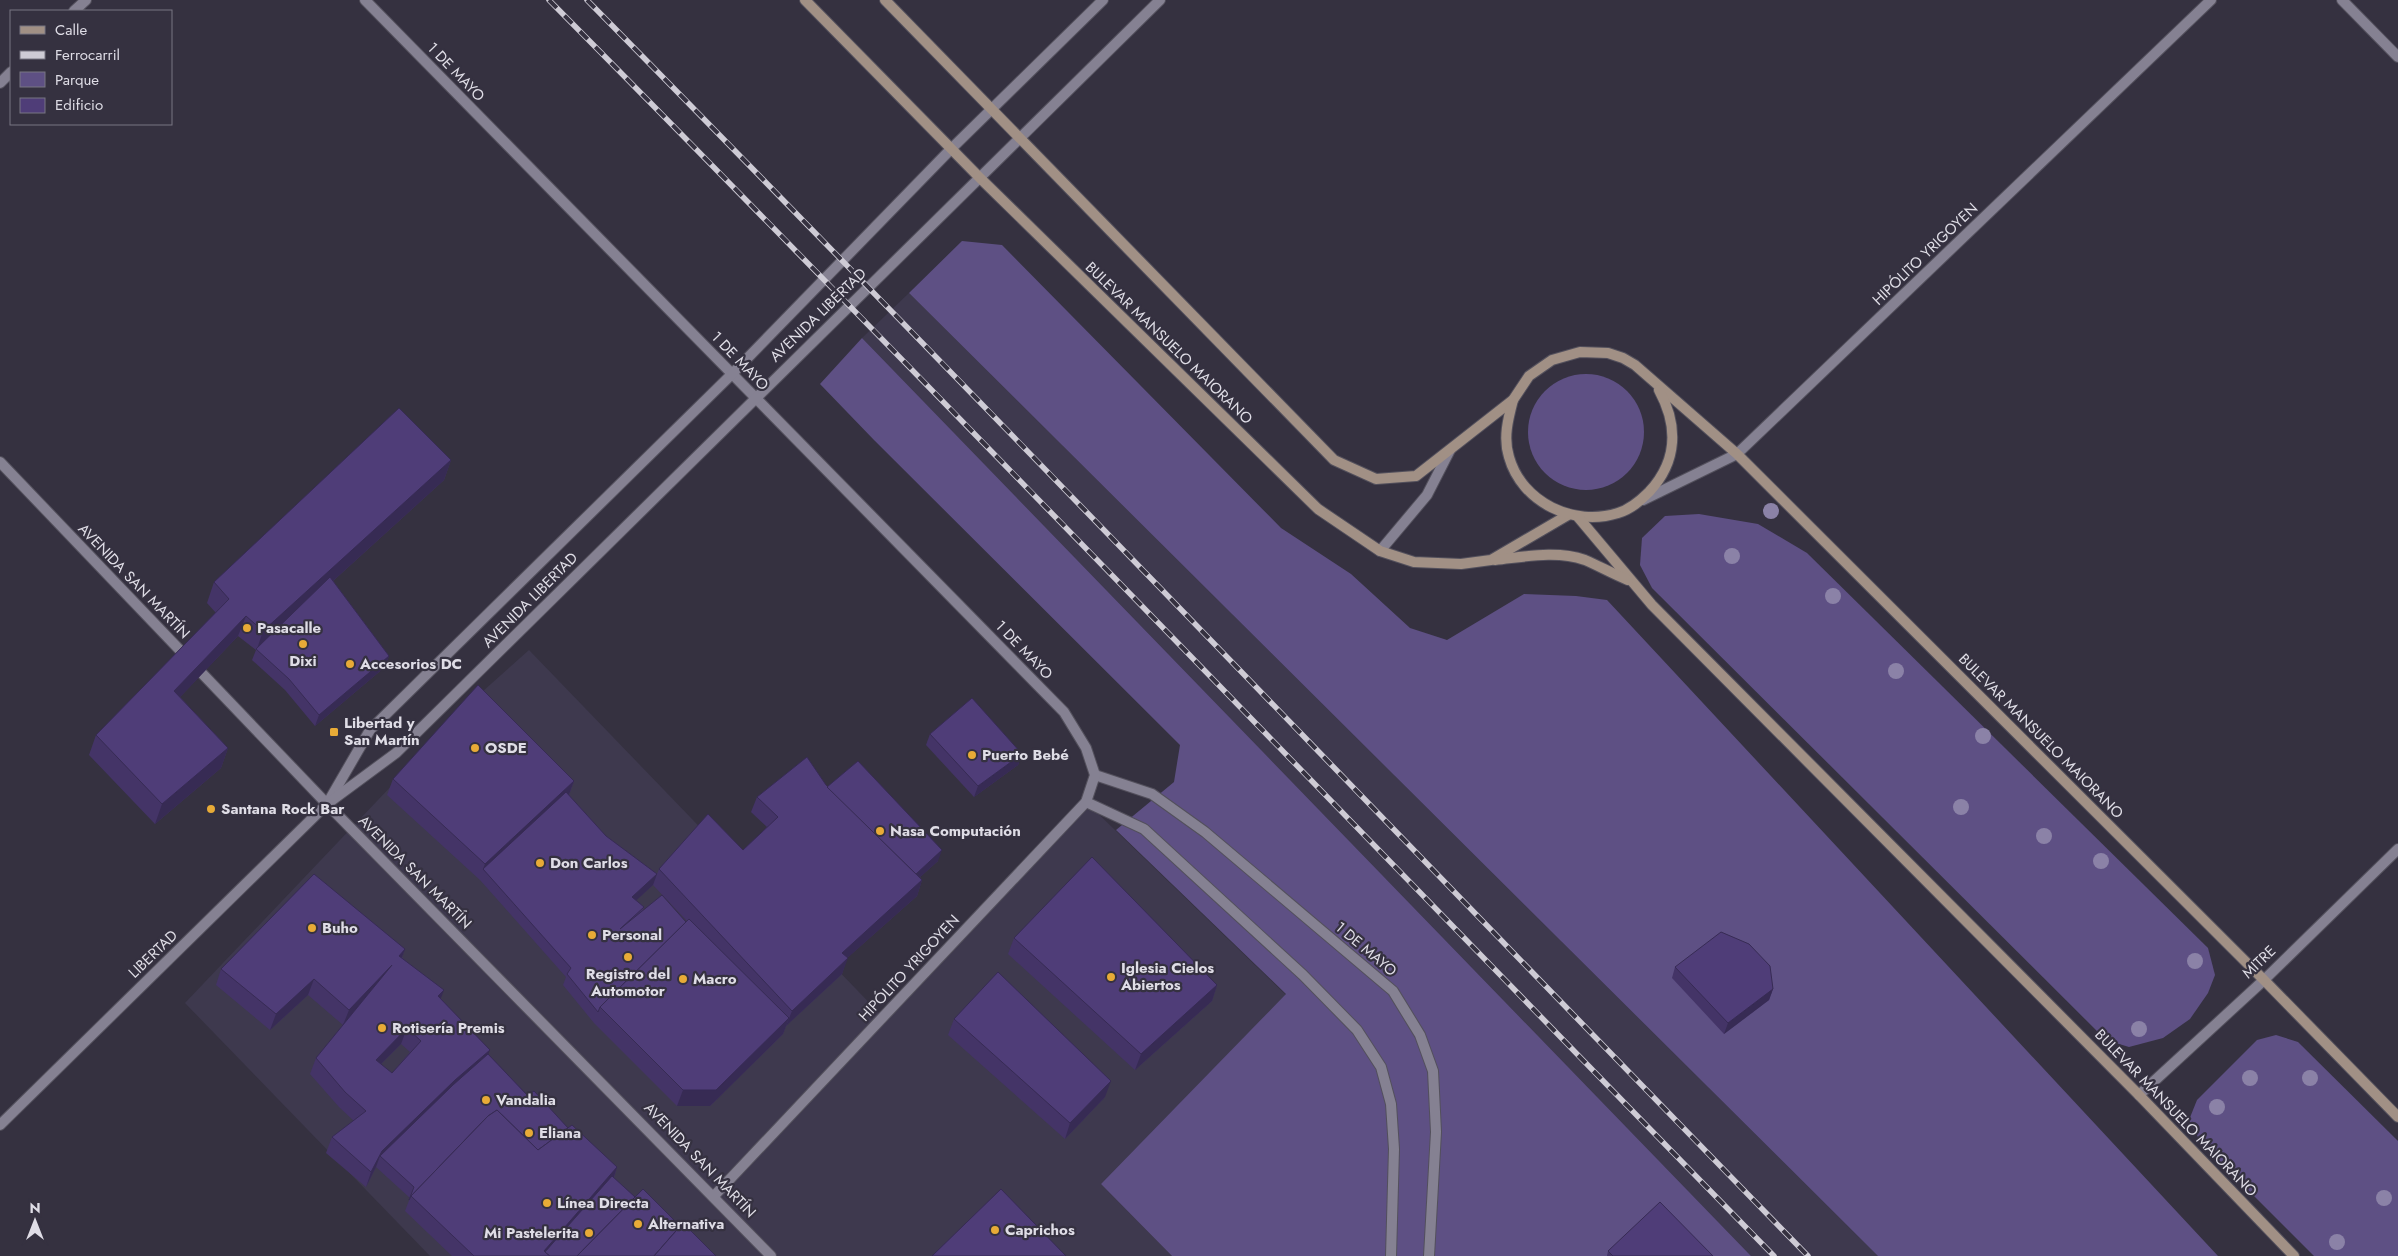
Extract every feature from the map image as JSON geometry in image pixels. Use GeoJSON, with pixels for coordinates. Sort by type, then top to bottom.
{"type":"FeatureCollection","features":[{"type":"Feature","properties":{"kind":"main road","name":"BULEVAR MANSUELO MAIORANO"},"geometry":{"type":"LineString","coordinates":[[805,0],[980,178],[1318,509],[1380,551],[1414,562],[1461,564],[1491,560],[1573,516]]}},
{"type":"Feature","properties":{"kind":"main road","name":"BULEVAR MANSUELO MAIORANO"},"geometry":{"type":"LineString","coordinates":[[885,0],[1334,460],[1376,479],[1416,476],[1513,400],[1529,376],[1552,360],[1580,352],[1608,353],[1623,358],[1635,365],[1737,454],[2264,980],[2398,1117]]}},
{"type":"Feature","properties":{"kind":"main road","name":"BULEVAR MANSUELO MAIORANO"},"geometry":{"type":"LineString","coordinates":[[1513,400],[1506,428],[1509,457],[1521,483],[1542,503],[1573,516],[1611,516],[1628,510],[1640,501],[1658,482],[1665,471],[1673,433],[1668,407],[1656,384]]}},
{"type":"Feature","properties":{"kind":"main road","name":"BULEVAR MANSUELO MAIORANO"},"geometry":{"type":"LineString","coordinates":[[1573,516],[1630,581],[2139,1095],[2294,1256]]}},
{"type":"Feature","properties":{"kind":"main road"},"geometry":{"type":"LineString","coordinates":[[1491,560],[1547,554],[1567,556],[1584,560],[1630,581]]}},
{"type":"Feature","properties":{"kind":"street"},"geometry":{"type":"LineString","coordinates":[[75,10],[86,0]]}},
{"type":"Feature","properties":{"kind":"street","name":"1 DE MAYO"},"geometry":{"type":"LineString","coordinates":[[365,0],[1064,712],[1086,748],[1095,775],[1152,794],[1205,832],[1393,991],[1420,1035],[1433,1071],[1436,1132],[1429,1256]]}},
{"type":"Feature","properties":{"kind":"street","name":"AVENIDA LIBERTAD"},"geometry":{"type":"LineString","coordinates":[[327,804],[370,730],[732,374],[952,149],[1103,0]]}},
{"type":"Feature","properties":{"kind":"street","name":"AVENIDA LIBERTAD"},"geometry":{"type":"LineString","coordinates":[[327,804],[396,753],[1160,0]]}},
{"type":"Feature","properties":{"kind":"street","name":"HIPÓLITO YRIGOYEN"},"geometry":{"type":"LineString","coordinates":[[1640,501],[1737,454],[2211,0]]}},
{"type":"Feature","properties":{"kind":"street"},"geometry":{"type":"LineString","coordinates":[[2342,0],[2398,58]]}},
{"type":"Feature","properties":{"kind":"street"},"geometry":{"type":"LineString","coordinates":[[0,83],[10,73]]}},
{"type":"Feature","properties":{"kind":"street"},"geometry":{"type":"LineString","coordinates":[[1380,551],[1427,495],[1450,450]]}},
{"type":"Feature","properties":{"kind":"street","name":"AVENIDA SAN MARTÍN"},"geometry":{"type":"LineString","coordinates":[[0,462],[327,804],[771,1256]]}},
{"type":"Feature","properties":{"kind":"street","name":"HIPÓLITO YRIGOYEN"},"geometry":{"type":"LineString","coordinates":[[714,1196],[1086,802],[1095,775]]}},
{"type":"Feature","properties":{"kind":"street"},"geometry":{"type":"LineString","coordinates":[[1086,802],[1144,829],[1303,975],[1357,1030],[1381,1067],[1391,1104],[1394,1149],[1391,1256]]}},
{"type":"Feature","properties":{"kind":"street","name":"LIBERTAD"},"geometry":{"type":"LineString","coordinates":[[0,1125],[327,804]]}},
{"type":"Feature","properties":{"kind":"street","name":"MITRE"},"geometry":{"type":"LineString","coordinates":[[2139,1095],[2264,980],[2398,848]]}},
{"type":"Feature","properties":{"kind":"shaded area"},"geometry":{"type":"Polygon","coordinates":[[[909,293],[1878,1256],[1751,1256],[862,338],[909,293]]]}},
{"type":"Feature","properties":{"kind":"shaded area"},"geometry":{"type":"Polygon","coordinates":[[[529,650],[883,1017],[1086,802],[1286,995],[1101,1184],[1172,1256],[430,1256],[185,1003],[473,700],[529,650]]]}},
{"type":"Feature","properties":{"kind":"green space"},"geometry":{"type":"Polygon","coordinates":[[[962,241],[1002,245],[1281,528],[1351,574],[1410,628],[1447,640],[1524,594],[1576,596],[1607,600],[2218,1256],[1878,1256],[909,293],[962,241]]]}},
{"type":"Feature","properties":{"kind":"green space"},"geometry":{"type":"Polygon","coordinates":[[[862,338],[1751,1256],[1172,1256],[1101,1184],[1286,994],[1116,830],[1174,782],[1180,745],[820,384],[862,338]]]}},
{"type":"Feature","properties":{"kind":"green space"},"geometry":{"type":"Polygon","coordinates":[[[1586,374],[1608,378],[1618,383],[1627,391],[1635,400],[1640,410],[1644,432],[1640,454],[1635,464],[1627,473],[1618,481],[1608,486],[1586,490],[1564,486],[1554,481],[1545,473],[1537,464],[1532,454],[1528,432],[1532,410],[1537,400],[1545,391],[1554,383],[1564,378],[1586,374]]]}},
{"type":"Feature","properties":{"kind":"green space"},"geometry":{"type":"Polygon","coordinates":[[[1699,514],[1758,524],[1807,553],[2208,948],[2215,975],[2208,993],[2190,1019],[2163,1038],[2129,1047],[2106,1040],[1652,588],[1640,565],[1642,538],[1665,516],[1699,514]]]}},
{"type":"Feature","properties":{"kind":"green space"},"geometry":{"type":"Polygon","coordinates":[[[2276,1035],[2298,1042],[2398,1141],[2398,1256],[2314,1256],[2201,1143],[2189,1120],[2197,1100],[2257,1040],[2276,1035]]]}},
{"type":"Feature","properties":{"kind":"building","name":"Pasacalle"},"geometry":{"type":"Polygon","coordinates":[[[399,408],[451,460],[263,631],[246,616],[174,691],[228,748],[162,804],[96,735],[229,599],[214,582],[399,408]]]}},
{"type":"Feature","properties":{"kind":"building"},"geometry":{"type":"Polygon","coordinates":[[[330,577],[389,656],[319,715],[289,679],[256,649],[330,577]]]}},
{"type":"Feature","properties":{"kind":"building","name":"OSDE"},"geometry":{"type":"Polygon","coordinates":[[[478,685],[574,781],[485,864],[393,779],[478,685]]]}},
{"type":"Feature","properties":{"kind":"building","name":"Puerto Bebé"},"geometry":{"type":"Polygon","coordinates":[[[972,698],[1022,754],[978,786],[930,734],[972,698]]]}},
{"type":"Feature","properties":{"kind":"building"},"geometry":{"type":"Polygon","coordinates":[[[807,757],[826,785],[922,880],[842,953],[848,958],[792,1011],[659,869],[708,814],[743,850],[778,817],[757,797],[807,757]]]}},
{"type":"Feature","properties":{"kind":"building","name":"Nasa Computación"},"geometry":{"type":"Polygon","coordinates":[[[858,761],[942,850],[916,874],[827,787],[858,761]]]}},
{"type":"Feature","properties":{"kind":"building"},"geometry":{"type":"Polygon","coordinates":[[[566,792],[606,836],[657,874],[632,897],[644,907],[620,929],[662,895],[686,922],[600,1007],[598,1012],[567,974],[571,968],[483,869],[566,792]]]}},
{"type":"Feature","properties":{"kind":"building","name":"Iglesia Cielos Abiertos"},"geometry":{"type":"Polygon","coordinates":[[[1092,857],[1217,985],[1141,1054],[1014,938],[1092,857]]]}},
{"type":"Feature","properties":{"kind":"building"},"geometry":{"type":"Polygon","coordinates":[[[314,874],[405,949],[399,956],[444,990],[438,996],[490,1050],[455,1080],[382,1151],[371,1172],[332,1137],[366,1111],[345,1092],[316,1058],[392,965],[349,1010],[314,979],[276,1014],[221,969],[314,874]],[[407,1028],[376,1060],[392,1073],[421,1041],[407,1028]]]}},
{"type":"Feature","properties":{"kind":"building","name":"Macro"},"geometry":{"type":"Polygon","coordinates":[[[689,919],[789,1018],[716,1090],[683,1090],[600,1007],[689,919]]]}},
{"type":"Feature","properties":{"kind":"building"},"geometry":{"type":"Polygon","coordinates":[[[1721,932],[1749,944],[1770,966],[1773,989],[1728,1023],[1675,967],[1721,932]]]}},
{"type":"Feature","properties":{"kind":"building"},"geometry":{"type":"Polygon","coordinates":[[[998,972],[1111,1081],[1070,1123],[954,1019],[998,972]]]}},
{"type":"Feature","properties":{"kind":"building"},"geometry":{"type":"Polygon","coordinates":[[[488,1054],[527,1095],[534,1091],[568,1128],[538,1150],[497,1110],[488,1116],[409,1200],[414,1187],[380,1156],[488,1054]]]}},
{"type":"Feature","properties":{"kind":"building"},"geometry":{"type":"Polygon","coordinates":[[[497,1110],[538,1150],[572,1125],[617,1167],[544,1251],[550,1256],[474,1256],[411,1196],[488,1116],[497,1110]]]}},
{"type":"Feature","properties":{"kind":"building","name":"Mi Pastelerita"},"geometry":{"type":"Polygon","coordinates":[[[612,1176],[635,1197],[577,1256],[550,1256],[545,1252],[612,1176]]]}},
{"type":"Feature","properties":{"kind":"building","name":"Alternativa"},"geometry":{"type":"Polygon","coordinates":[[[643,1189],[680,1226],[654,1256],[577,1256],[643,1189]]]}},
{"type":"Feature","properties":{"kind":"building"},"geometry":{"type":"Polygon","coordinates":[[[1001,1189],[1066,1256],[932,1256],[1001,1189]]]}},
{"type":"Feature","properties":{"kind":"building"},"geometry":{"type":"Polygon","coordinates":[[[1660,1202],[1713,1256],[1613,1256],[1608,1251],[1660,1202]]]}},
{"type":"Feature","properties":{"kind":"building"},"geometry":{"type":"Polygon","coordinates":[[[683,1223],[716,1256],[654,1256],[683,1223]]]}},
{"type":"Feature","properties":{"kind":"railway"},"geometry":{"type":"LineString","coordinates":[[549,0],[1774,1256]]}},
{"type":"Feature","properties":{"kind":"railway"},"geometry":{"type":"LineString","coordinates":[[587,0],[1808,1256]]}},
{"type":"Feature","properties":{"kind":"place","name":"Pasacalle"},"geometry":{"type":"Point","coordinates":[247,628]}},
{"type":"Feature","properties":{"kind":"place","name":"Dixi"},"geometry":{"type":"Point","coordinates":[303,644]}},
{"type":"Feature","properties":{"kind":"place","name":"Accesorios DC"},"geometry":{"type":"Point","coordinates":[350,664]}},
{"type":"Feature","properties":{"kind":"place","name":"Libertad y San Martín"},"geometry":{"type":"Point","coordinates":[334,732]}},
{"type":"Feature","properties":{"kind":"place","name":"OSDE"},"geometry":{"type":"Point","coordinates":[475,748]}},
{"type":"Feature","properties":{"kind":"place","name":"Puerto Bebé"},"geometry":{"type":"Point","coordinates":[972,755]}},
{"type":"Feature","properties":{"kind":"place","name":"Santana Rock Bar"},"geometry":{"type":"Point","coordinates":[211,809]}},
{"type":"Feature","properties":{"kind":"place","name":"Nasa Computación"},"geometry":{"type":"Point","coordinates":[880,831]}},
{"type":"Feature","properties":{"kind":"place","name":"Don Carlos"},"geometry":{"type":"Point","coordinates":[540,863]}},
{"type":"Feature","properties":{"kind":"place","name":"Buho"},"geometry":{"type":"Point","coordinates":[312,928]}},
{"type":"Feature","properties":{"kind":"place","name":"Personal"},"geometry":{"type":"Point","coordinates":[592,935]}},
{"type":"Feature","properties":{"kind":"place","name":"Registro del Automotor"},"geometry":{"type":"Point","coordinates":[628,957]}},
{"type":"Feature","properties":{"kind":"place","name":"Iglesia Cielos Abiertos"},"geometry":{"type":"Point","coordinates":[1111,977]}},
{"type":"Feature","properties":{"kind":"place","name":"Macro"},"geometry":{"type":"Point","coordinates":[683,979]}},
{"type":"Feature","properties":{"kind":"place","name":"Rotisería Premis"},"geometry":{"type":"Point","coordinates":[382,1028]}},
{"type":"Feature","properties":{"kind":"place","name":"Vandalia"},"geometry":{"type":"Point","coordinates":[486,1100]}},
{"type":"Feature","properties":{"kind":"place","name":"Eliana"},"geometry":{"type":"Point","coordinates":[529,1133]}},
{"type":"Feature","properties":{"kind":"place","name":"Línea Directa"},"geometry":{"type":"Point","coordinates":[547,1203]}},
{"type":"Feature","properties":{"kind":"place","name":"Alternativa"},"geometry":{"type":"Point","coordinates":[638,1224]}},
{"type":"Feature","properties":{"kind":"place","name":"Caprichos"},"geometry":{"type":"Point","coordinates":[995,1230]}},
{"type":"Feature","properties":{"kind":"place","name":"Mi Pastelerita"},"geometry":{"type":"Point","coordinates":[589,1233]}}]}
